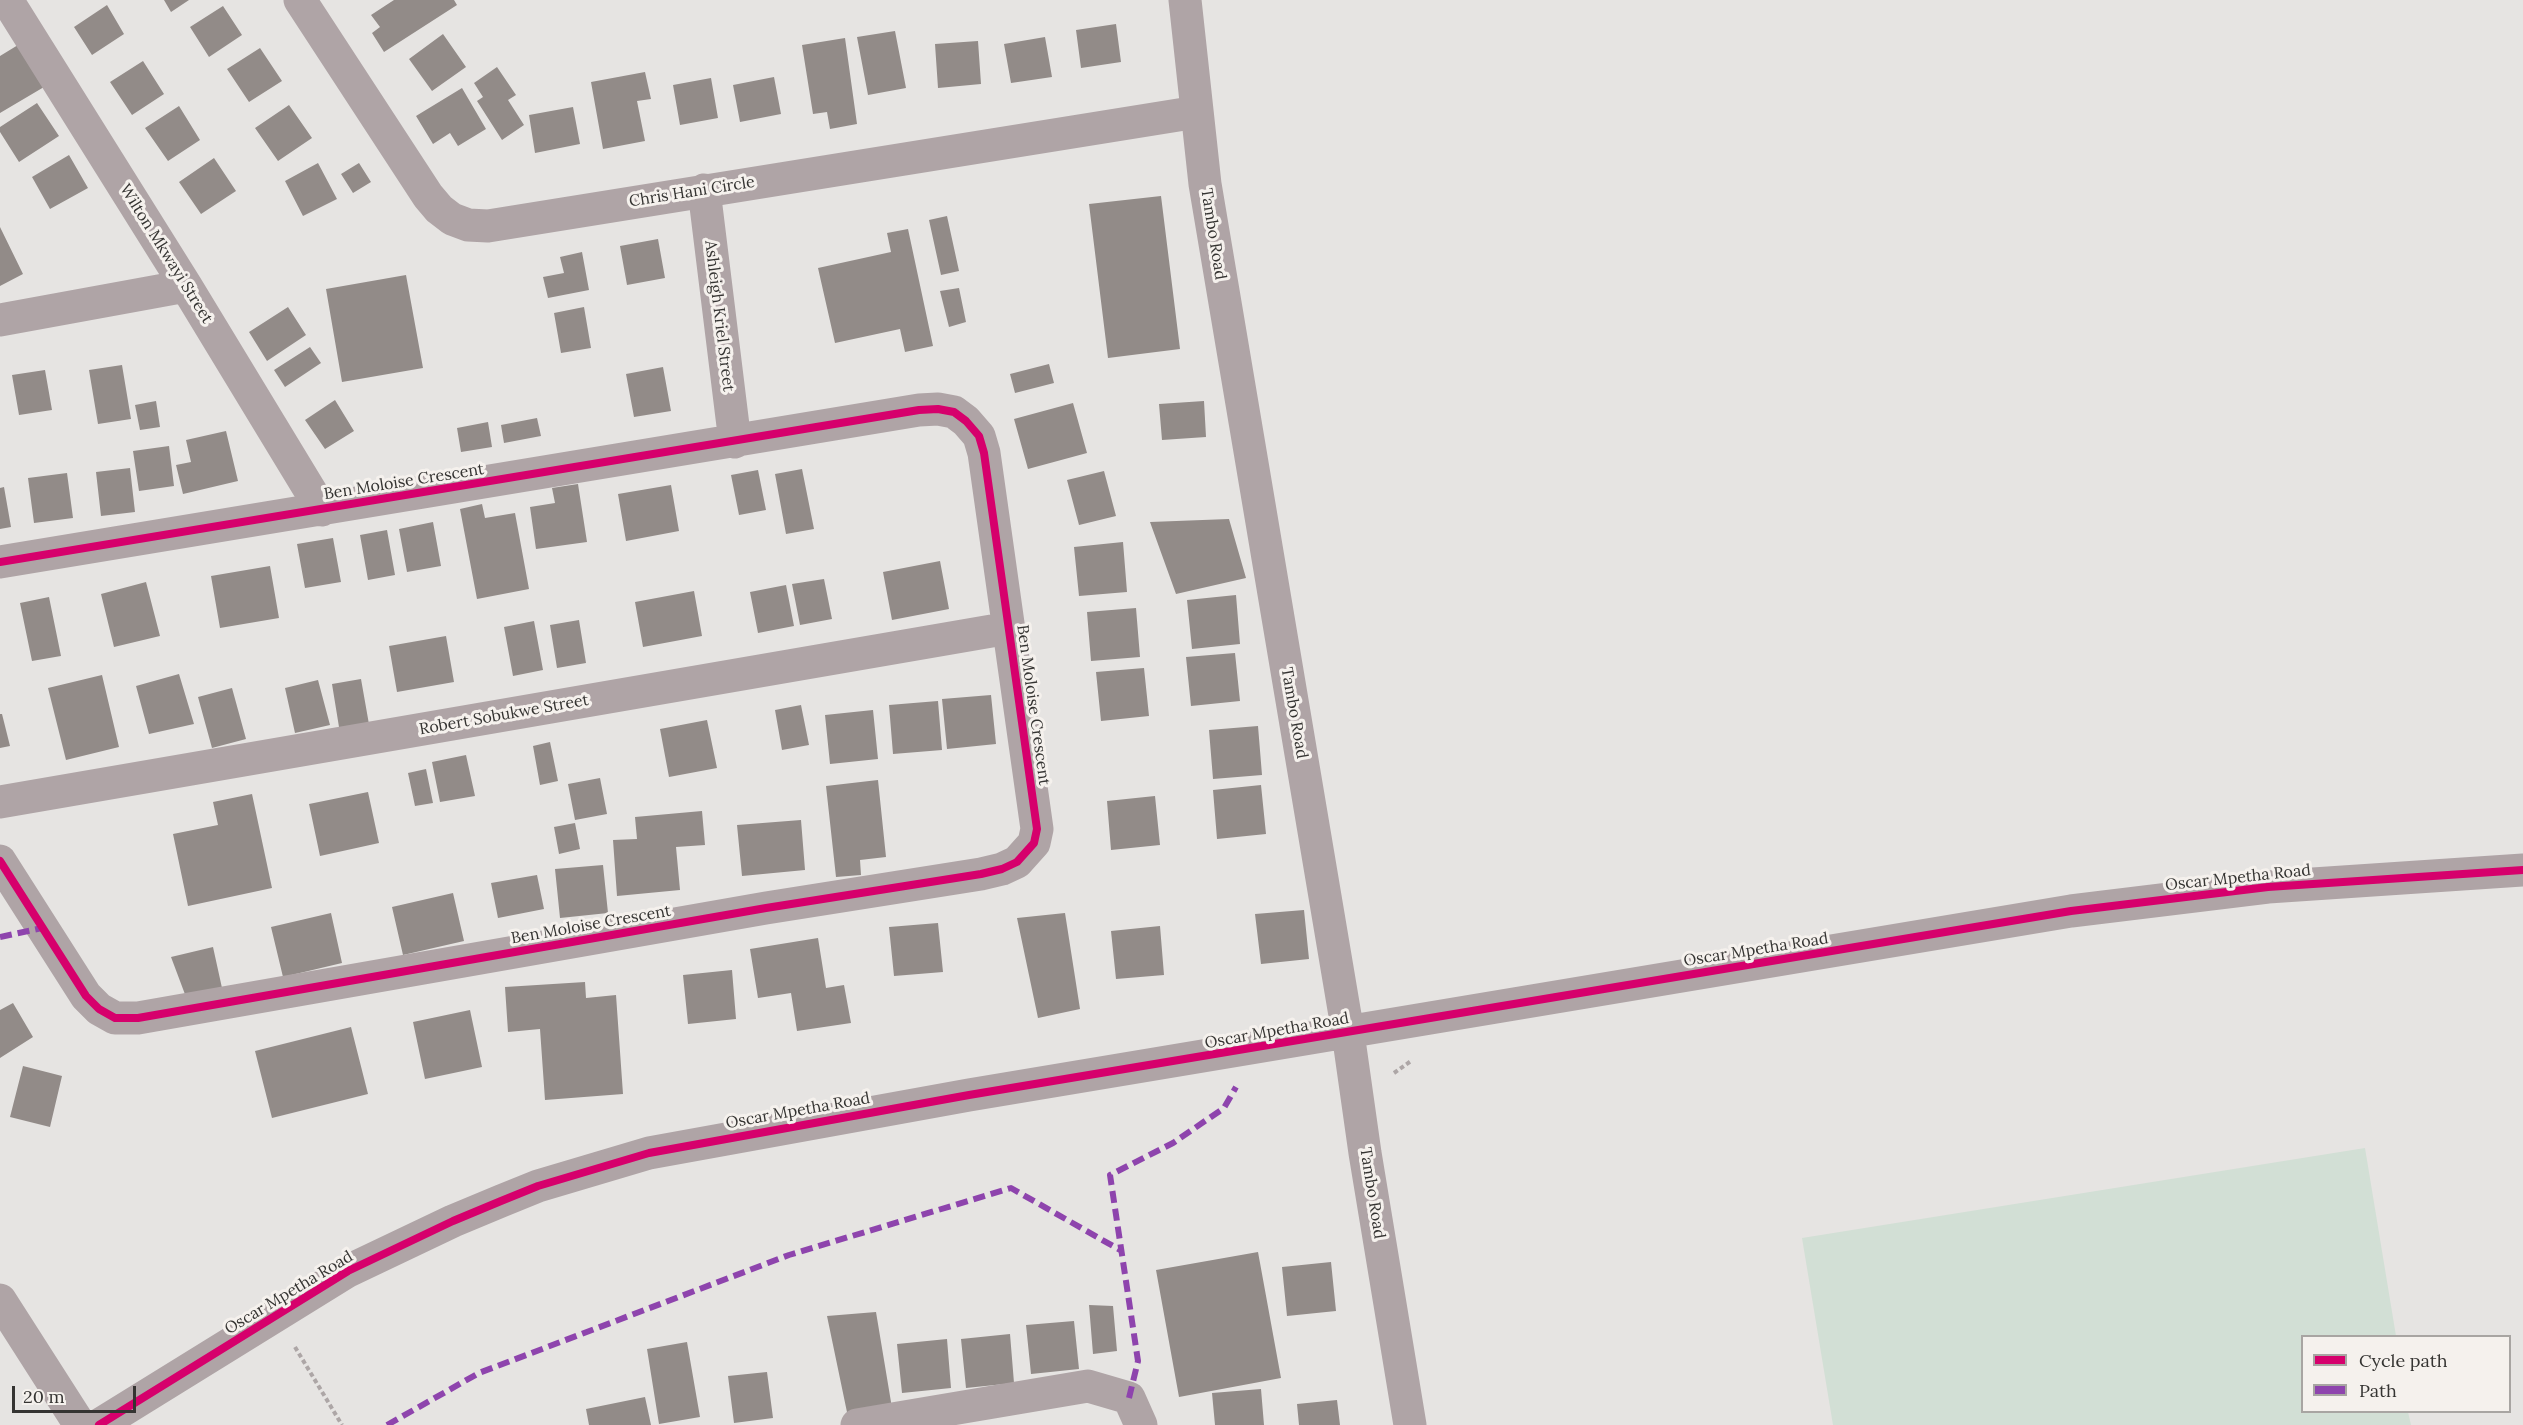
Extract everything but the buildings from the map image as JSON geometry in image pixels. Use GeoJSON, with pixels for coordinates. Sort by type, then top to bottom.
{"type":"FeatureCollection","features":[{"type":"Feature","properties":{"kind":"street","name":"Wilton Mkwayi Street"},"geometry":{"type":"LineString","coordinates":[[7,0],[186,286],[322,510]]}},
{"type":"Feature","properties":{"kind":"street","name":"Chris Hani Circle"},"geometry":{"type":"LineString","coordinates":[[300,0],[428,196],[452,219],[468,225],[488,226],[1197,112]]}},
{"type":"Feature","properties":{"kind":"street","name":"Tambo Road"},"geometry":{"type":"LineString","coordinates":[[1185,0],[1205,184],[1348,1033],[1365,1153],[1410,1425]]}},
{"type":"Feature","properties":{"kind":"street","name":"Ashleigh Kriel Street"},"geometry":{"type":"LineString","coordinates":[[704,190],[735,442]]}},
{"type":"Feature","properties":{"kind":"street"},"geometry":{"type":"LineString","coordinates":[[0,320],[186,286]]}},
{"type":"Feature","properties":{"kind":"street","name":"Ben Moloise Crescent"},"geometry":{"type":"LineString","coordinates":[[0,562],[938,408],[960,417],[979,436],[984,453],[1037,829],[1034,843],[1017,862],[1002,869],[981,874],[754,910],[138,1018],[115,1018],[99,1009],[86,996],[0,861]]}},
{"type":"Feature","properties":{"kind":"street","name":"Robert Sobukwe Street"},"geometry":{"type":"LineString","coordinates":[[0,802],[1009,628]]}},
{"type":"Feature","properties":{"kind":"street","name":"Oscar Mpetha Road"},"geometry":{"type":"LineString","coordinates":[[99,1425],[348,1271],[453,1221],[538,1186],[610,1163],[687,1144],[2071,911],[2268,887],[2523,870]]}},
{"type":"Feature","properties":{"kind":"street"},"geometry":{"type":"LineString","coordinates":[[0,1300],[80,1425]]}},
{"type":"Feature","properties":{"kind":"street"},"geometry":{"type":"LineString","coordinates":[[857,1425],[1088,1386],[1129,1398],[1141,1425]]}},
{"type":"Feature","properties":{"kind":"path"},"geometry":{"type":"LineString","coordinates":[[1394,1073],[1416,1058]]}},
{"type":"Feature","properties":{"kind":"path"},"geometry":{"type":"LineString","coordinates":[[297,1350],[342,1425]]}},
{"type":"Feature","properties":{"kind":"shaded area"},"geometry":{"type":"Polygon","coordinates":[[[2365,1148],[2396,1335],[2301,1335],[2301,1413],[2408,1413],[2411,1425],[1833,1425],[1802,1238],[2365,1148]]]}},
{"type":"Feature","properties":{"kind":"marked path"},"geometry":{"type":"LineString","coordinates":[[0,937],[42,928]]}},
{"type":"Feature","properties":{"kind":"marked path"},"geometry":{"type":"LineString","coordinates":[[1129,1398],[1138,1361],[1110,1175],[1173,1143],[1224,1108],[1236,1087]]}},
{"type":"Feature","properties":{"kind":"marked path"},"geometry":{"type":"LineString","coordinates":[[387,1425],[479,1373],[789,1255],[1011,1188],[1120,1250]]}},
{"type":"Feature","properties":{"kind":"cycle path"},"geometry":{"type":"LineString","coordinates":[[0,562],[919,410],[938,409],[954,412],[966,421],[979,436],[984,453],[1037,829],[1034,843],[1017,862],[1002,869],[981,874],[766,908],[138,1018],[115,1018],[99,1009],[86,996],[0,861]]}},
{"type":"Feature","properties":{"kind":"cycle path"},"geometry":{"type":"LineString","coordinates":[[99,1425],[348,1271],[453,1221],[538,1186],[649,1153],[969,1095],[2071,911],[2268,887],[2523,870]]}}]}
